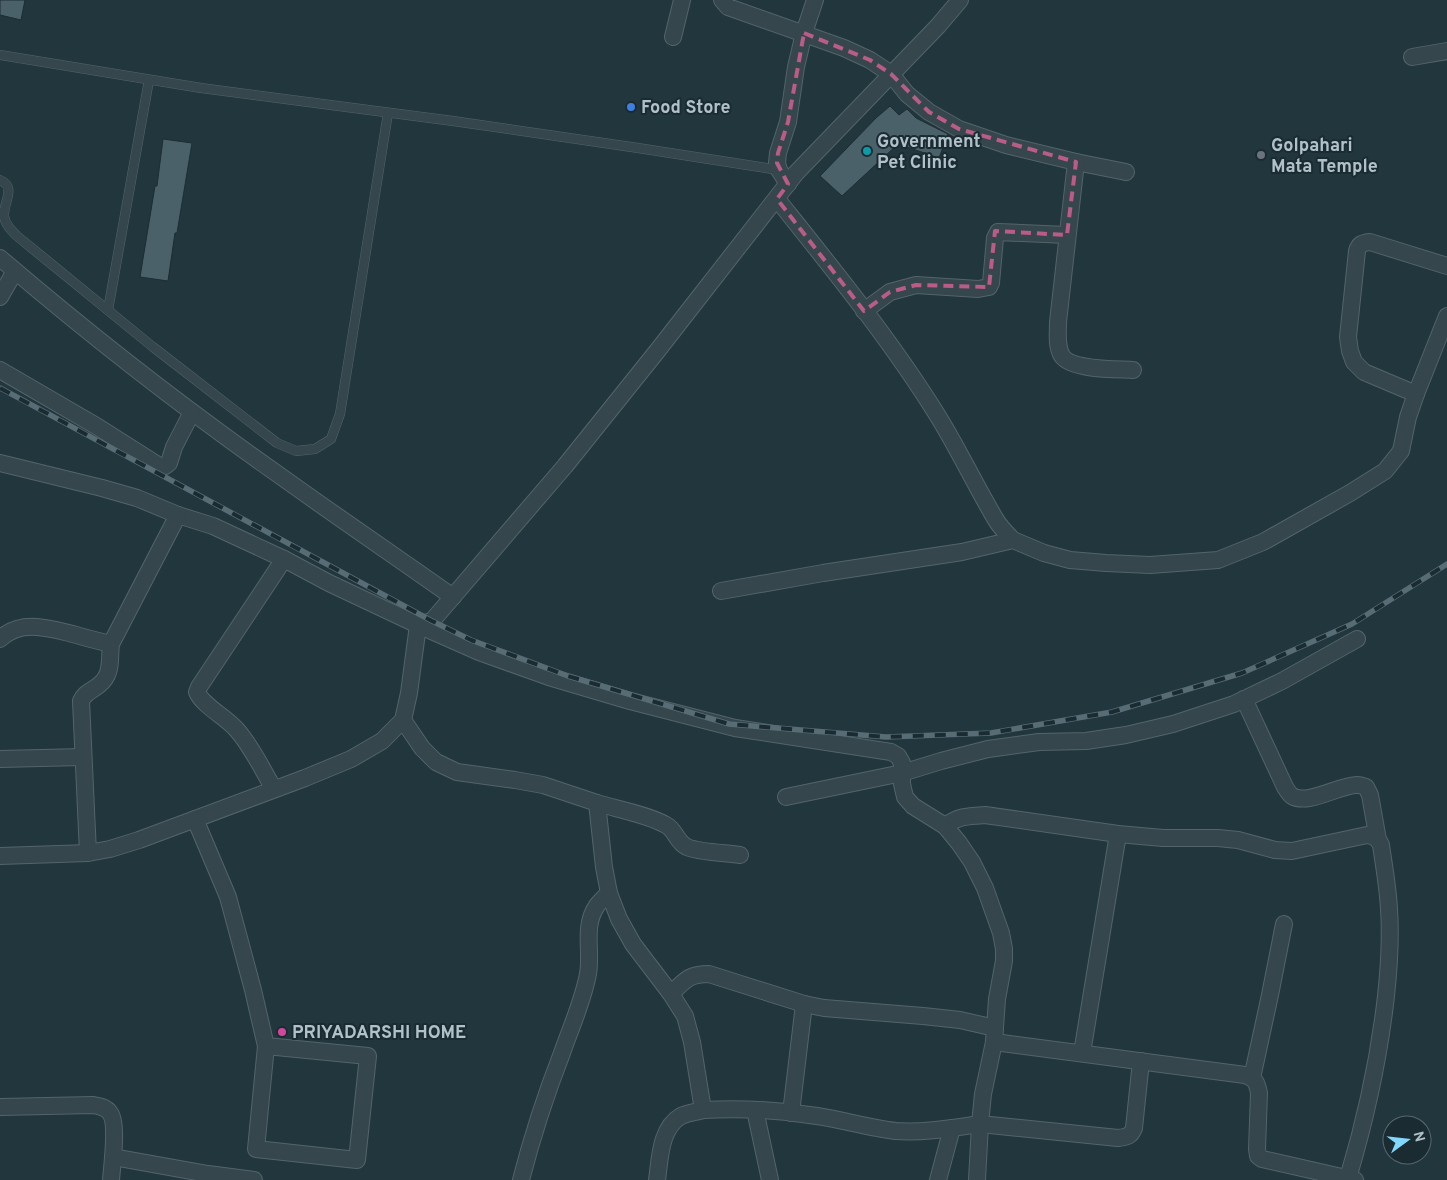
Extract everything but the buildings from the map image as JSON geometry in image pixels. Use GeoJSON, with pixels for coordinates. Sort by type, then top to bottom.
{"type":"FeatureCollection","features":[{"type":"Feature","properties":{"kind":"street"},"geometry":{"type":"LineString","coordinates":[[672,37],[682,0]]}},
{"type":"Feature","properties":{"kind":"street"},"geometry":{"type":"LineString","coordinates":[[722,0],[728,7],[804,33],[861,56],[891,74],[907,94],[929,112],[959,129],[1006,145],[1126,172]]}},
{"type":"Feature","properties":{"kind":"street"},"geometry":{"type":"LineString","coordinates":[[418,625],[432,621],[565,466],[777,198],[784,177],[777,163],[778,154],[788,122],[792,102],[792,85],[804,33],[815,0]]}},
{"type":"Feature","properties":{"kind":"street"},"geometry":{"type":"LineString","coordinates":[[784,177],[796,173],[938,26],[960,0]]}},
{"type":"Feature","properties":{"kind":"street"},"geometry":{"type":"LineString","coordinates":[[1412,57],[1447,52]]}},
{"type":"Feature","properties":{"kind":"street"},"geometry":{"type":"LineString","coordinates":[[1076,162],[1058,322],[1058,345],[1063,357],[1070,363],[1081,366],[1133,370]]}},
{"type":"Feature","properties":{"kind":"street"},"geometry":{"type":"LineString","coordinates":[[777,198],[894,351],[936,413],[997,521],[1013,540],[1044,553],[1070,560],[1150,565],[1218,560],[1263,542],[1385,471],[1401,451],[1408,417],[1447,316]]}},
{"type":"Feature","properties":{"kind":"street"},"geometry":{"type":"LineString","coordinates":[[864,310],[890,292],[916,285],[978,289],[989,287],[995,238],[998,232],[1067,235]]}},
{"type":"Feature","properties":{"kind":"street"},"geometry":{"type":"LineString","coordinates":[[1416,394],[1364,372],[1354,362],[1348,337],[1358,246],[1362,243],[1370,242],[1447,266]]}},
{"type":"Feature","properties":{"kind":"street"},"geometry":{"type":"LineString","coordinates":[[0,258],[109,349],[192,412],[278,475],[453,597]]}},
{"type":"Feature","properties":{"kind":"street"},"geometry":{"type":"LineString","coordinates":[[0,297],[15,271]]}},
{"type":"Feature","properties":{"kind":"street"},"geometry":{"type":"LineString","coordinates":[[0,370],[161,466],[165,466],[169,462],[174,447],[192,412]]}},
{"type":"Feature","properties":{"kind":"street"},"geometry":{"type":"LineString","coordinates":[[0,463],[137,498],[178,515],[213,526],[418,625],[479,652],[548,677],[630,701],[735,728],[892,752],[898,756],[902,763],[902,784],[906,797],[913,806],[945,826],[959,843],[972,862],[985,888],[1001,933],[1004,961],[997,1000],[994,1035],[983,1094],[978,1180]]}},
{"type":"Feature","properties":{"kind":"street"},"geometry":{"type":"LineString","coordinates":[[88,854],[81,701],[84,695],[101,684],[106,677],[110,667],[111,644],[178,515]]}},
{"type":"Feature","properties":{"kind":"street"},"geometry":{"type":"LineString","coordinates":[[721,590],[962,552],[1013,540]]}},
{"type":"Feature","properties":{"kind":"street"},"geometry":{"type":"LineString","coordinates":[[274,789],[253,751],[236,729],[202,700],[197,692],[198,687],[284,559]]}},
{"type":"Feature","properties":{"kind":"street"},"geometry":{"type":"LineString","coordinates":[[0,856],[88,854],[110,849],[195,819],[351,759],[382,741],[402,720],[409,693],[418,625]]}},
{"type":"Feature","properties":{"kind":"street"},"geometry":{"type":"LineString","coordinates":[[0,639],[16,629],[30,626],[46,627],[111,644]]}},
{"type":"Feature","properties":{"kind":"street"},"geometry":{"type":"LineString","coordinates":[[786,797],[902,773],[988,749],[1039,742],[1086,741],[1126,736],[1173,724],[1234,704],[1282,681],[1357,639]]}},
{"type":"Feature","properties":{"kind":"street"},"geometry":{"type":"LineString","coordinates":[[671,994],[686,979],[696,974],[709,974],[804,1004],[960,1020],[994,1035],[1082,1053],[1245,1075],[1252,1078],[1257,1085],[1259,1093],[1257,1149],[1258,1156],[1262,1160],[1351,1179],[1373,1084],[1382,1031],[1389,964],[1389,910],[1381,845],[1378,840],[1370,795],[1366,786],[1358,785],[1308,798],[1291,796],[1244,699]]}},
{"type":"Feature","properties":{"kind":"street"},"geometry":{"type":"LineString","coordinates":[[402,720],[426,753],[436,762],[457,772],[544,785],[665,824],[671,828],[678,841],[689,848],[740,855]]}},
{"type":"Feature","properties":{"kind":"street"},"geometry":{"type":"LineString","coordinates":[[0,759],[83,756]]}},
{"type":"Feature","properties":{"kind":"street"},"geometry":{"type":"LineString","coordinates":[[596,803],[604,867],[610,893],[620,919],[633,944],[671,994],[685,1016],[692,1042],[704,1110]]}},
{"type":"Feature","properties":{"kind":"street"},"geometry":{"type":"LineString","coordinates":[[945,826],[965,816],[985,815],[1118,834],[1163,838],[1228,839],[1274,850],[1292,851],[1367,835],[1373,836],[1378,840]]}},
{"type":"Feature","properties":{"kind":"street"},"geometry":{"type":"LineString","coordinates":[[195,819],[228,897],[266,1046],[256,1149],[357,1160],[368,1056],[266,1046]]}},
{"type":"Feature","properties":{"kind":"street"},"geometry":{"type":"LineString","coordinates":[[1082,1053],[1118,834]]}},
{"type":"Feature","properties":{"kind":"street"},"geometry":{"type":"LineString","coordinates":[[521,1180],[548,1094],[586,987],[589,969],[588,936],[590,919],[596,906],[610,893]]}},
{"type":"Feature","properties":{"kind":"street"},"geometry":{"type":"LineString","coordinates":[[1252,1078],[1284,924]]}},
{"type":"Feature","properties":{"kind":"street"},"geometry":{"type":"LineString","coordinates":[[791,1112],[804,1004]]}},
{"type":"Feature","properties":{"kind":"street"},"geometry":{"type":"LineString","coordinates":[[657,1180],[665,1134],[671,1123],[682,1116],[704,1110],[791,1112],[897,1131],[952,1128],[980,1124],[1118,1138],[1126,1137],[1132,1134],[1134,1128],[1141,1061]]}},
{"type":"Feature","properties":{"kind":"street"},"geometry":{"type":"LineString","coordinates":[[0,1107],[102,1106],[111,1113],[114,1125],[111,1180]]}},
{"type":"Feature","properties":{"kind":"street"},"geometry":{"type":"LineString","coordinates":[[755,1110],[770,1180]]}},
{"type":"Feature","properties":{"kind":"street"},"geometry":{"type":"LineString","coordinates":[[938,1180],[952,1128]]}},
{"type":"Feature","properties":{"kind":"street"},"geometry":{"type":"LineString","coordinates":[[113,1157],[254,1180]]}},
{"type":"Feature","properties":{"kind":"lane"},"geometry":{"type":"LineString","coordinates":[[0,55],[201,88],[628,146],[784,177]]}},
{"type":"Feature","properties":{"kind":"lane"},"geometry":{"type":"LineString","coordinates":[[108,310],[149,80]]}},
{"type":"Feature","properties":{"kind":"lane"},"geometry":{"type":"LineString","coordinates":[[0,180],[9,187],[4,214],[10,229],[108,310],[276,443],[296,451],[315,449],[331,439],[340,414],[388,113]]}},
{"type":"Feature","properties":{"kind":"highlighted area"},"geometry":{"type":"Polygon","coordinates":[[[804,33],[870,60],[891,74],[929,112],[959,129],[1076,162],[1067,235],[995,231],[989,287],[916,285],[890,292],[864,311],[777,199],[788,184],[777,163],[778,153],[788,122],[804,33]]]}},
{"type":"Feature","properties":{"kind":"railway"},"geometry":{"type":"LineString","coordinates":[[0,388],[432,621],[471,640],[568,676],[729,724],[886,737],[991,733],[1112,712],[1242,673],[1352,624],[1447,564]]}},
{"type":"Feature","properties":{"kind":"place","name":"Food Store"},"geometry":{"type":"Point","coordinates":[631,107]}},
{"type":"Feature","properties":{"kind":"place","name":"Government Pet Clinic"},"geometry":{"type":"Point","coordinates":[867,151]}},
{"type":"Feature","properties":{"kind":"place","name":"Golpahari Mata Temple"},"geometry":{"type":"Point","coordinates":[1261,155]}},
{"type":"Feature","properties":{"kind":"place","name":"PRIYADARSHI HOME"},"geometry":{"type":"Point","coordinates":[282,1032]}}]}
